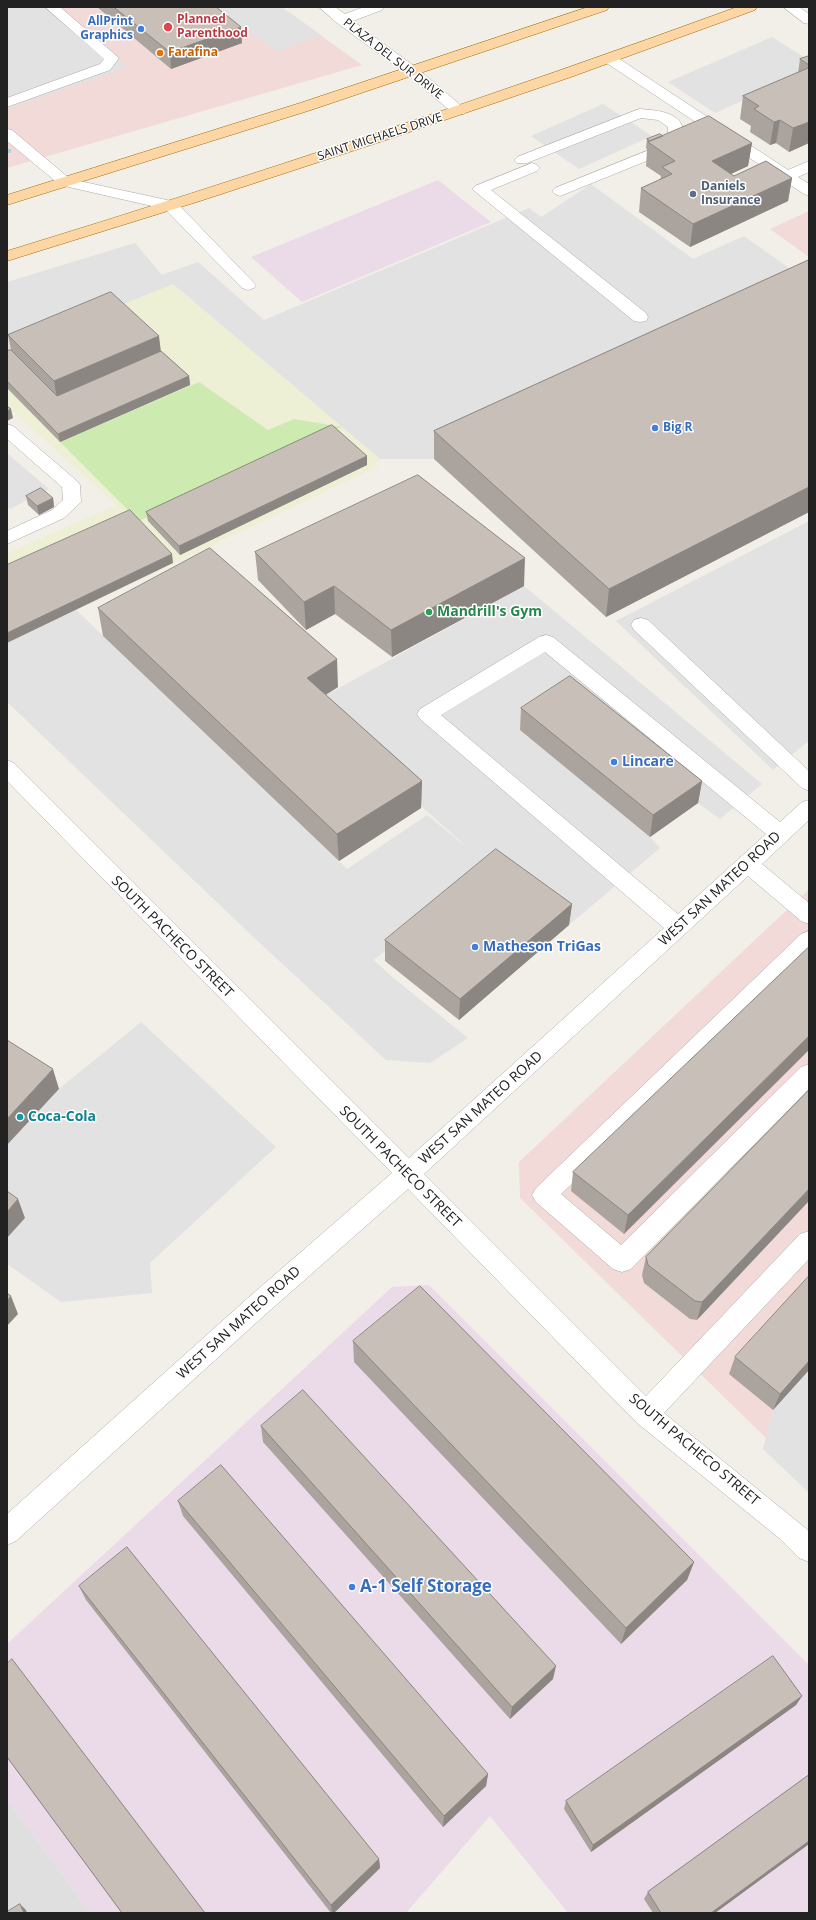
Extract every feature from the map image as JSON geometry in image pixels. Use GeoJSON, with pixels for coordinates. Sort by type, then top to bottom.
{"type":"FeatureCollection","features":[{"type":"Feature","properties":{"kind":"main road"},"geometry":{"type":"LineString","coordinates":[[7,200],[254,124],[413,72],[602,7]]}},
{"type":"Feature","properties":{"kind":"main road","name":"SAINT MICHAELS DRIVE"},"geometry":{"type":"LineString","coordinates":[[7,256],[170,205],[459,111],[610,59],[750,7]]}},
{"type":"Feature","properties":{"kind":"street"},"geometry":{"type":"LineString","coordinates":[[7,103],[105,67],[112,58],[52,7]]}},
{"type":"Feature","properties":{"kind":"street","name":"PLAZA DEL SUR DRIVE"},"geometry":{"type":"LineString","coordinates":[[326,7],[413,72],[459,111]]}},
{"type":"Feature","properties":{"kind":"street"},"geometry":{"type":"LineString","coordinates":[[342,20],[377,7]]}},
{"type":"Feature","properties":{"kind":"street"},"geometry":{"type":"LineString","coordinates":[[790,7],[809,20]]}},
{"type":"Feature","properties":{"kind":"street"},"geometry":{"type":"LineString","coordinates":[[610,59],[809,190]]}},
{"type":"Feature","properties":{"kind":"street"},"geometry":{"type":"LineString","coordinates":[[560,191],[660,150],[676,137],[675,125],[662,116],[639,113],[527,164],[480,189],[640,317]]}},
{"type":"Feature","properties":{"kind":"street"},"geometry":{"type":"LineString","coordinates":[[7,133],[65,182],[170,205],[248,285]]}},
{"type":"Feature","properties":{"kind":"street"},"geometry":{"type":"LineString","coordinates":[[786,176],[809,166]]}},
{"type":"Feature","properties":{"kind":"street"},"geometry":{"type":"LineString","coordinates":[[7,430],[71,485],[72,502],[58,514],[10,533]]}},
{"type":"Feature","properties":{"kind":"street"},"geometry":{"type":"LineString","coordinates":[[640,625],[809,784]]}},
{"type":"Feature","properties":{"kind":"street"},"geometry":{"type":"LineString","coordinates":[[679,928],[427,714],[546,642],[780,834]]}},
{"type":"Feature","properties":{"kind":"street","name":"SOUTH PACHECO STREET"},"geometry":{"type":"LineString","coordinates":[[7,768],[646,1414],[788,1529],[809,1549]]}},
{"type":"Feature","properties":{"kind":"street","name":"WEST SAN MATEO ROAD"},"geometry":{"type":"LineString","coordinates":[[7,1532],[258,1305],[408,1174],[809,808]]}},
{"type":"Feature","properties":{"kind":"street"},"geometry":{"type":"LineString","coordinates":[[748,864],[809,915]]}},
{"type":"Feature","properties":{"kind":"street"},"geometry":{"type":"LineString","coordinates":[[809,940],[544,1195],[622,1261],[809,1074]]}},
{"type":"Feature","properties":{"kind":"street"},"geometry":{"type":"LineString","coordinates":[[646,1414],[809,1242]]}},
{"type":"Feature","properties":{"kind":"shaded area"},"geometry":{"type":"Polygon","coordinates":[[[7,7],[281,7],[362,65],[7,168],[7,7]]]}},
{"type":"Feature","properties":{"kind":"shaded area"},"geometry":{"type":"Polygon","coordinates":[[[7,7],[56,7],[127,67],[10,108],[7,105],[7,7]]]}},
{"type":"Feature","properties":{"kind":"shaded area"},"geometry":{"type":"Polygon","coordinates":[[[216,7],[282,7],[321,35],[277,52],[216,7]]]}},
{"type":"Feature","properties":{"kind":"shaded area"},"geometry":{"type":"Polygon","coordinates":[[[772,37],[809,60],[809,71],[715,113],[668,82],[772,37]]]}},
{"type":"Feature","properties":{"kind":"shaded area"},"geometry":{"type":"Polygon","coordinates":[[[603,104],[652,136],[579,169],[531,136],[603,104]]]}},
{"type":"Feature","properties":{"kind":"shaded area"},"geometry":{"type":"Polygon","coordinates":[[[438,180],[491,222],[302,302],[251,257],[438,180]]]}},
{"type":"Feature","properties":{"kind":"shaded area"},"geometry":{"type":"Polygon","coordinates":[[[591,184],[693,259],[744,236],[809,282],[434,459],[380,459],[173,284],[7,352],[7,282],[135,243],[162,275],[198,262],[264,320],[529,208],[541,217],[591,184]]]}},
{"type":"Feature","properties":{"kind":"shaded area"},"geometry":{"type":"Polygon","coordinates":[[[809,211],[809,257],[770,229],[809,211]]]}},
{"type":"Feature","properties":{"kind":"shaded area"},"geometry":{"type":"Polygon","coordinates":[[[7,453],[49,489],[10,509],[7,506],[7,453]]]}},
{"type":"Feature","properties":{"kind":"shaded area"},"geometry":{"type":"Polygon","coordinates":[[[809,521],[809,741],[773,770],[616,621],[809,521]]]}},
{"type":"Feature","properties":{"kind":"shaded area"},"geometry":{"type":"Polygon","coordinates":[[[524,586],[762,784],[720,819],[698,803],[650,837],[660,848],[569,925],[489,866],[374,960],[391,976],[468,1038],[430,1063],[386,1060],[247,931],[7,702],[7,643],[76,610],[347,869],[427,815],[469,849],[308,705],[524,586]]]}},
{"type":"Feature","properties":{"kind":"shaded area"},"geometry":{"type":"Polygon","coordinates":[[[809,889],[809,1370],[773,1410],[766,1438],[520,1198],[519,1162],[809,889]]]}},
{"type":"Feature","properties":{"kind":"shaded area"},"geometry":{"type":"Polygon","coordinates":[[[141,1022],[276,1147],[150,1263],[152,1293],[61,1302],[7,1264],[7,1238],[25,1218],[7,1206],[7,1145],[59,1089],[141,1022]]]}},
{"type":"Feature","properties":{"kind":"shaded area","name":"A-1 Self Storage"},"geometry":{"type":"Polygon","coordinates":[[[429,1285],[809,1665],[809,1913],[568,1913],[490,1816],[406,1913],[90,1913],[7,1799],[7,1644],[392,1287],[429,1285]]]}},
{"type":"Feature","properties":{"kind":"shaded area"},"geometry":{"type":"Polygon","coordinates":[[[809,1370],[809,1493],[763,1449],[773,1410],[809,1370]]]}},
{"type":"Feature","properties":{"kind":"shaded area"},"geometry":{"type":"Polygon","coordinates":[[[7,1799],[90,1913],[7,1913],[7,1799]]]}},
{"type":"Feature","properties":{"kind":"green space"},"geometry":{"type":"Polygon","coordinates":[[[135,243],[162,275],[380,459],[376,463],[379,466],[7,643],[7,553],[116,505],[7,406],[7,282],[135,243]]]}},
{"type":"Feature","properties":{"kind":"green space"},"geometry":{"type":"Polygon","coordinates":[[[199,382],[268,430],[294,419],[342,427],[139,521],[60,442],[199,382]]]}},
{"type":"Feature","properties":{"kind":"building"},"geometry":{"type":"Polygon","coordinates":[[[114,7],[216,7],[241,27],[170,52],[114,7]]]}},
{"type":"Feature","properties":{"kind":"building"},"geometry":{"type":"Polygon","coordinates":[[[809,56],[809,65],[800,59],[809,56]]]}},
{"type":"Feature","properties":{"kind":"building"},"geometry":{"type":"Polygon","coordinates":[[[809,68],[809,122],[793,128],[780,120],[774,122],[754,109],[759,106],[743,96],[809,68]]]}},
{"type":"Feature","properties":{"kind":"building"},"geometry":{"type":"Polygon","coordinates":[[[709,116],[752,143],[712,161],[734,176],[766,161],[792,178],[693,224],[641,188],[672,174],[662,167],[675,161],[648,142],[709,116]]]}},
{"type":"Feature","properties":{"kind":"building"},"geometry":{"type":"Polygon","coordinates":[[[660,134],[663,136],[650,141],[647,139],[660,134]]]}},
{"type":"Feature","properties":{"kind":"building","name":"Big R"},"geometry":{"type":"Polygon","coordinates":[[[809,260],[809,487],[609,589],[434,431],[809,260]]]}},
{"type":"Feature","properties":{"kind":"building"},"geometry":{"type":"Polygon","coordinates":[[[111,292],[159,336],[54,381],[8,335],[111,292]]]}},
{"type":"Feature","properties":{"kind":"building"},"geometry":{"type":"Polygon","coordinates":[[[11,350],[57,396],[161,351],[189,376],[58,434],[7,381],[7,351],[11,350]]]}},
{"type":"Feature","properties":{"kind":"building"},"geometry":{"type":"Polygon","coordinates":[[[332,425],[367,456],[179,546],[146,512],[332,425]]]}},
{"type":"Feature","properties":{"kind":"building"},"geometry":{"type":"Polygon","coordinates":[[[418,475],[525,558],[391,630],[334,586],[304,602],[255,552],[418,475]]]}},
{"type":"Feature","properties":{"kind":"building"},"geometry":{"type":"Polygon","coordinates":[[[41,488],[53,498],[37,506],[26,496],[41,488]]]}},
{"type":"Feature","properties":{"kind":"building"},"geometry":{"type":"Polygon","coordinates":[[[130,510],[172,554],[7,633],[7,565],[130,510]]]}},
{"type":"Feature","properties":{"kind":"building"},"geometry":{"type":"Polygon","coordinates":[[[210,548],[337,659],[307,678],[422,781],[337,834],[98,608],[210,548]]]}},
{"type":"Feature","properties":{"kind":"building"},"geometry":{"type":"Polygon","coordinates":[[[570,676],[702,781],[653,815],[521,708],[570,676]]]}},
{"type":"Feature","properties":{"kind":"building"},"geometry":{"type":"Polygon","coordinates":[[[496,849],[572,904],[460,999],[385,940],[496,849]]]}},
{"type":"Feature","properties":{"kind":"building"},"geometry":{"type":"Polygon","coordinates":[[[809,947],[809,1036],[628,1215],[573,1172],[809,947]]]}},
{"type":"Feature","properties":{"kind":"building"},"geometry":{"type":"Polygon","coordinates":[[[7,1040],[53,1069],[7,1119],[7,1040]]]}},
{"type":"Feature","properties":{"kind":"building"},"geometry":{"type":"Polygon","coordinates":[[[809,1090],[809,1189],[702,1302],[695,1301],[648,1265],[646,1257],[809,1090]]]}},
{"type":"Feature","properties":{"kind":"building"},"geometry":{"type":"Polygon","coordinates":[[[7,1191],[18,1199],[7,1212],[7,1191]]]}},
{"type":"Feature","properties":{"kind":"building"},"geometry":{"type":"Polygon","coordinates":[[[809,1276],[809,1361],[780,1394],[735,1357],[809,1276]]]}},
{"type":"Feature","properties":{"kind":"building"},"geometry":{"type":"Polygon","coordinates":[[[420,1286],[694,1562],[626,1628],[353,1341],[420,1286]]]}},
{"type":"Feature","properties":{"kind":"building"},"geometry":{"type":"Polygon","coordinates":[[[7,1293],[11,1296],[7,1301],[7,1293]]]}},
{"type":"Feature","properties":{"kind":"building"},"geometry":{"type":"Polygon","coordinates":[[[303,1390],[556,1666],[512,1707],[261,1426],[303,1390]]]}},
{"type":"Feature","properties":{"kind":"building"},"geometry":{"type":"Polygon","coordinates":[[[221,1465],[488,1774],[444,1816],[178,1501],[221,1465]]]}},
{"type":"Feature","properties":{"kind":"building"},"geometry":{"type":"Polygon","coordinates":[[[127,1547],[379,1859],[331,1905],[79,1586],[127,1547]]]}},
{"type":"Feature","properties":{"kind":"building"},"geometry":{"type":"Polygon","coordinates":[[[773,1656],[802,1696],[593,1845],[566,1801],[773,1656]]]}},
{"type":"Feature","properties":{"kind":"building"},"geometry":{"type":"Polygon","coordinates":[[[12,1659],[205,1913],[122,1913],[7,1757],[7,1664],[12,1659]]]}},
{"type":"Feature","properties":{"kind":"building"},"geometry":{"type":"Polygon","coordinates":[[[809,1775],[809,1841],[711,1913],[661,1913],[648,1892],[809,1775]]]}},
{"type":"Feature","properties":{"kind":"building"},"geometry":{"type":"Polygon","coordinates":[[[20,1904],[24,1913],[7,1913],[7,1912],[20,1904]]]}},
{"type":"Feature","properties":{"kind":"place","name":"Planned Parenthood"},"geometry":{"type":"Point","coordinates":[168,27]}},
{"type":"Feature","properties":{"kind":"place","name":"AllPrint Graphics"},"geometry":{"type":"Point","coordinates":[141,29]}},
{"type":"Feature","properties":{"kind":"place","name":"Farafina"},"geometry":{"type":"Point","coordinates":[160,53]}},
{"type":"Feature","properties":{"kind":"place","name":"Daniels Insurance"},"geometry":{"type":"Point","coordinates":[693,194]}},
{"type":"Feature","properties":{"kind":"place","name":"Big R"},"geometry":{"type":"Point","coordinates":[655,428]}},
{"type":"Feature","properties":{"kind":"place","name":"Mandrill's Gym"},"geometry":{"type":"Point","coordinates":[429,612]}},
{"type":"Feature","properties":{"kind":"place","name":"Lincare"},"geometry":{"type":"Point","coordinates":[614,762]}},
{"type":"Feature","properties":{"kind":"place","name":"Matheson TriGas"},"geometry":{"type":"Point","coordinates":[475,947]}},
{"type":"Feature","properties":{"kind":"place","name":"Coca-Cola"},"geometry":{"type":"Point","coordinates":[20,1117]}},
{"type":"Feature","properties":{"kind":"place","name":"A-1 Self Storage"},"geometry":{"type":"Point","coordinates":[352,1587]}}]}
